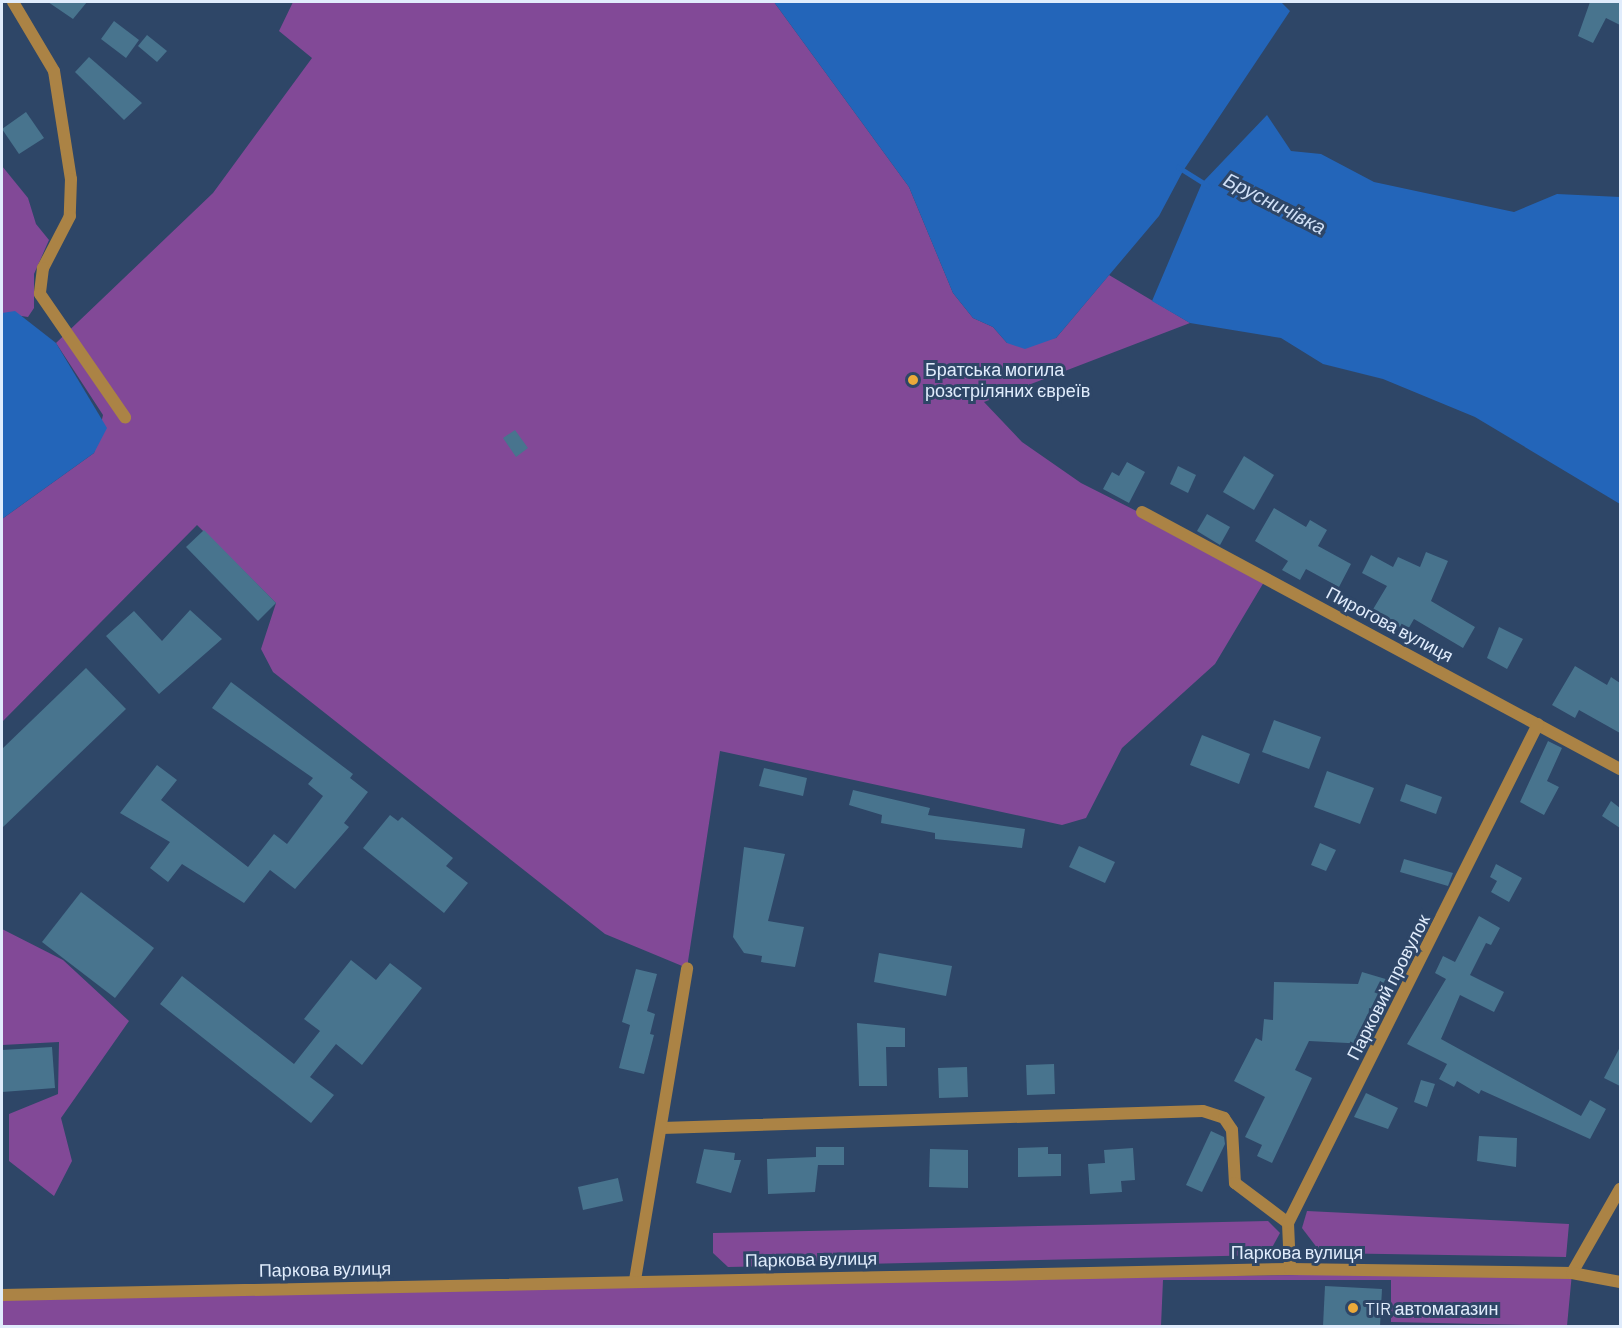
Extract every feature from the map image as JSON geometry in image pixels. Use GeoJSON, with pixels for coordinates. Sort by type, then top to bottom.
{"type":"FeatureCollection","features":[{"type":"Feature","properties":{"kind":"street"},"geometry":{"type":"LineString","coordinates":[[12,2],[54,71],[71,179],[70,216],[43,268],[40,294],[125,417]]}},
{"type":"Feature","properties":{"kind":"street","name":"Пирогова вулиця"},"geometry":{"type":"LineString","coordinates":[[1143,512],[1620,769]]}},
{"type":"Feature","properties":{"kind":"street","name":"Парковий провулок"},"geometry":{"type":"LineString","coordinates":[[1290,1269],[1288,1223],[1538,724]]}},
{"type":"Feature","properties":{"kind":"street"},"geometry":{"type":"LineString","coordinates":[[635,1280],[687,968]]}},
{"type":"Feature","properties":{"kind":"street"},"geometry":{"type":"LineString","coordinates":[[662,1128],[1203,1111],[1224,1118],[1232,1130],[1235,1184],[1288,1223]]}},
{"type":"Feature","properties":{"kind":"street"},"geometry":{"type":"LineString","coordinates":[[1572,1273],[1620,1188]]}},
{"type":"Feature","properties":{"kind":"street","name":"Паркова вулиця"},"geometry":{"type":"LineString","coordinates":[[2,1295],[635,1280],[1290,1269],[1572,1273],[1620,1282]]}},
{"type":"Feature","properties":{"kind":"shaded area"},"geometry":{"type":"Polygon","coordinates":[[[293,2],[774,2],[909,187],[953,293],[973,318],[993,327],[1007,343],[1056,338],[1109,275],[1190,323],[984,402],[1022,442],[1081,483],[1267,577],[1215,664],[1122,748],[1086,818],[1062,825],[720,751],[687,968],[605,934],[273,672],[261,649],[276,603],[197,525],[2,722],[2,519],[94,453],[103,415],[56,343],[213,193],[312,58],[279,31],[293,2]]]}},
{"type":"Feature","properties":{"kind":"shaded area"},"geometry":{"type":"Polygon","coordinates":[[[2,166],[28,198],[36,224],[49,240],[34,274],[34,308],[28,317],[2,313],[2,166]]]}},
{"type":"Feature","properties":{"kind":"shaded area"},"geometry":{"type":"Polygon","coordinates":[[[2,929],[63,960],[129,1021],[61,1118],[72,1161],[54,1196],[9,1161],[9,1114],[58,1094],[59,1042],[2,1045],[2,929]]]}},
{"type":"Feature","properties":{"kind":"shaded area"},"geometry":{"type":"Polygon","coordinates":[[[1307,1211],[1569,1224],[1566,1257],[1321,1253],[1302,1228],[1307,1211]]]}},
{"type":"Feature","properties":{"kind":"shaded area"},"geometry":{"type":"Polygon","coordinates":[[[1268,1221],[1280,1233],[1268,1255],[728,1267],[713,1253],[713,1233],[1268,1221]]]}},
{"type":"Feature","properties":{"kind":"shaded area"},"geometry":{"type":"Polygon","coordinates":[[[1572,1273],[1567,1326],[1391,1322],[1391,1280],[1163,1280],[1161,1326],[2,1326],[2,1295],[635,1280],[1572,1273]]]}},
{"type":"Feature","properties":{"kind":"water"},"geometry":{"type":"Polygon","coordinates":[[[774,2],[1281,2],[1290,11],[1183,171],[1159,216],[1056,338],[1025,349],[1007,343],[993,327],[973,318],[953,293],[909,187],[774,2]]]}},
{"type":"Feature","properties":{"kind":"water"},"geometry":{"type":"Polygon","coordinates":[[[1267,115],[1291,151],[1321,154],[1374,182],[1514,212],[1557,194],[1620,197],[1620,504],[1475,417],[1383,379],[1323,364],[1281,338],[1190,323],[1152,301],[1202,183],[1267,115]]]}},
{"type":"Feature","properties":{"kind":"water"},"geometry":{"type":"Polygon","coordinates":[[[15,311],[56,343],[107,428],[94,453],[2,519],[2,313],[15,311]]]}},
{"type":"Feature","properties":{"kind":"building"},"geometry":{"type":"Polygon","coordinates":[[[48,2],[87,2],[73,19],[48,2]]]}},
{"type":"Feature","properties":{"kind":"building"},"geometry":{"type":"Polygon","coordinates":[[[1590,2],[1620,2],[1620,25],[1606,18],[1593,43],[1578,36],[1590,2]]]}},
{"type":"Feature","properties":{"kind":"building"},"geometry":{"type":"Polygon","coordinates":[[[114,21],[139,40],[126,58],[101,39],[114,21]]]}},
{"type":"Feature","properties":{"kind":"building"},"geometry":{"type":"Polygon","coordinates":[[[147,35],[167,51],[157,62],[138,46],[147,35]]]}},
{"type":"Feature","properties":{"kind":"building"},"geometry":{"type":"Polygon","coordinates":[[[89,57],[142,103],[124,120],[75,72],[89,57]]]}},
{"type":"Feature","properties":{"kind":"building"},"geometry":{"type":"Polygon","coordinates":[[[26,112],[44,138],[19,154],[2,129],[26,112]]]}},
{"type":"Feature","properties":{"kind":"building"},"geometry":{"type":"Polygon","coordinates":[[[515,430],[528,448],[516,457],[503,438],[515,430]]]}},
{"type":"Feature","properties":{"kind":"building"},"geometry":{"type":"Polygon","coordinates":[[[1244,456],[1274,475],[1254,510],[1223,492],[1244,456]]]}},
{"type":"Feature","properties":{"kind":"building"},"geometry":{"type":"Polygon","coordinates":[[[1127,462],[1145,472],[1129,503],[1103,489],[1112,472],[1119,476],[1127,462]]]}},
{"type":"Feature","properties":{"kind":"building"},"geometry":{"type":"Polygon","coordinates":[[[1178,466],[1196,475],[1188,493],[1170,484],[1178,466]]]}},
{"type":"Feature","properties":{"kind":"building"},"geometry":{"type":"Polygon","coordinates":[[[1274,508],[1306,527],[1310,520],[1327,530],[1318,546],[1351,564],[1339,587],[1306,569],[1300,580],[1282,570],[1288,561],[1255,541],[1274,508]]]}},
{"type":"Feature","properties":{"kind":"building"},"geometry":{"type":"Polygon","coordinates":[[[1207,514],[1230,527],[1220,545],[1197,531],[1207,514]]]}},
{"type":"Feature","properties":{"kind":"building"},"geometry":{"type":"Polygon","coordinates":[[[204,530],[276,603],[258,621],[186,547],[204,530]]]}},
{"type":"Feature","properties":{"kind":"building"},"geometry":{"type":"Polygon","coordinates":[[[1426,552],[1448,561],[1431,601],[1475,627],[1463,648],[1414,619],[1407,631],[1372,611],[1387,586],[1362,573],[1371,555],[1393,567],[1398,557],[1420,567],[1426,552]]]}},
{"type":"Feature","properties":{"kind":"building"},"geometry":{"type":"Polygon","coordinates":[[[190,610],[222,639],[159,694],[106,636],[134,611],[162,641],[190,610]]]}},
{"type":"Feature","properties":{"kind":"building"},"geometry":{"type":"Polygon","coordinates":[[[1499,627],[1523,639],[1507,669],[1487,658],[1499,627]]]}},
{"type":"Feature","properties":{"kind":"building"},"geometry":{"type":"Polygon","coordinates":[[[1575,666],[1607,685],[1611,677],[1620,683],[1620,733],[1579,710],[1575,718],[1552,705],[1575,666]]]}},
{"type":"Feature","properties":{"kind":"building"},"geometry":{"type":"Polygon","coordinates":[[[86,668],[126,709],[2,828],[2,749],[86,668]]]}},
{"type":"Feature","properties":{"kind":"building"},"geometry":{"type":"Polygon","coordinates":[[[231,682],[353,774],[350,778],[368,792],[344,823],[349,827],[295,889],[270,870],[244,903],[182,864],[168,882],[150,868],[170,842],[120,813],[157,765],[177,780],[161,800],[248,867],[274,834],[287,844],[323,796],[308,784],[313,778],[212,708],[231,682]]]}},
{"type":"Feature","properties":{"kind":"building"},"geometry":{"type":"Polygon","coordinates":[[[1274,720],[1321,737],[1309,769],[1262,752],[1274,720]]]}},
{"type":"Feature","properties":{"kind":"building"},"geometry":{"type":"Polygon","coordinates":[[[1202,735],[1250,754],[1239,784],[1190,765],[1202,735]]]}},
{"type":"Feature","properties":{"kind":"building"},"geometry":{"type":"Polygon","coordinates":[[[1548,741],[1562,748],[1547,781],[1559,787],[1544,815],[1520,802],[1548,741]]]}},
{"type":"Feature","properties":{"kind":"building"},"geometry":{"type":"Polygon","coordinates":[[[764,768],[807,778],[803,796],[759,786],[764,768]]]}},
{"type":"Feature","properties":{"kind":"building"},"geometry":{"type":"Polygon","coordinates":[[[1327,771],[1374,788],[1360,824],[1314,807],[1327,771]]]}},
{"type":"Feature","properties":{"kind":"building"},"geometry":{"type":"Polygon","coordinates":[[[1406,784],[1442,797],[1436,814],[1400,801],[1406,784]]]}},
{"type":"Feature","properties":{"kind":"building"},"geometry":{"type":"Polygon","coordinates":[[[853,790],[930,808],[928,815],[1025,829],[1022,848],[935,839],[935,833],[881,823],[882,815],[849,805],[853,790]]]}},
{"type":"Feature","properties":{"kind":"building"},"geometry":{"type":"Polygon","coordinates":[[[1611,801],[1620,808],[1620,828],[1602,816],[1611,801]]]}},
{"type":"Feature","properties":{"kind":"building"},"geometry":{"type":"Polygon","coordinates":[[[390,815],[398,821],[402,817],[453,858],[446,866],[468,883],[444,913],[363,848],[390,815]]]}},
{"type":"Feature","properties":{"kind":"building"},"geometry":{"type":"Polygon","coordinates":[[[1320,843],[1336,850],[1326,871],[1311,865],[1320,843]]]}},
{"type":"Feature","properties":{"kind":"building"},"geometry":{"type":"Polygon","coordinates":[[[1079,846],[1115,862],[1105,883],[1069,867],[1079,846]]]}},
{"type":"Feature","properties":{"kind":"building"},"geometry":{"type":"Polygon","coordinates":[[[744,847],[785,854],[768,921],[804,927],[795,967],[761,962],[762,956],[744,953],[733,937],[744,847]]]}},
{"type":"Feature","properties":{"kind":"building"},"geometry":{"type":"Polygon","coordinates":[[[1404,859],[1453,873],[1448,886],[1400,872],[1404,859]]]}},
{"type":"Feature","properties":{"kind":"building"},"geometry":{"type":"Polygon","coordinates":[[[1496,864],[1522,878],[1509,902],[1491,892],[1497,881],[1490,877],[1496,864]]]}},
{"type":"Feature","properties":{"kind":"building"},"geometry":{"type":"Polygon","coordinates":[[[81,892],[154,948],[115,998],[42,942],[81,892]]]}},
{"type":"Feature","properties":{"kind":"building"},"geometry":{"type":"Polygon","coordinates":[[[1479,916],[1500,928],[1491,945],[1486,943],[1470,975],[1504,992],[1494,1012],[1460,995],[1441,1039],[1581,1116],[1590,1100],[1606,1109],[1590,1139],[1481,1090],[1479,1094],[1457,1081],[1454,1087],[1439,1079],[1447,1064],[1407,1044],[1446,979],[1435,973],[1443,956],[1455,962],[1479,916]]]}},
{"type":"Feature","properties":{"kind":"building"},"geometry":{"type":"Polygon","coordinates":[[[879,953],[952,966],[946,996],[874,982],[879,953]]]}},
{"type":"Feature","properties":{"kind":"building"},"geometry":{"type":"Polygon","coordinates":[[[351,960],[376,980],[390,963],[422,988],[362,1065],[336,1044],[310,1077],[334,1095],[311,1123],[160,1004],[182,976],[294,1064],[320,1031],[304,1019],[351,960]]]}},
{"type":"Feature","properties":{"kind":"building"},"geometry":{"type":"Polygon","coordinates":[[[636,969],[657,974],[647,1011],[655,1014],[650,1034],[654,1035],[644,1074],[619,1068],[630,1025],[622,1022],[636,969]]]}},
{"type":"Feature","properties":{"kind":"building"},"geometry":{"type":"Polygon","coordinates":[[[1362,972],[1399,983],[1384,1013],[1369,1008],[1367,1044],[1309,1041],[1295,1070],[1312,1078],[1272,1163],[1257,1156],[1262,1145],[1245,1137],[1265,1097],[1234,1081],[1256,1038],[1262,1041],[1264,1019],[1273,1020],[1274,982],[1358,984],[1362,972]]]}},
{"type":"Feature","properties":{"kind":"building"},"geometry":{"type":"Polygon","coordinates":[[[857,1023],[905,1028],[905,1047],[886,1047],[887,1086],[859,1086],[857,1023]]]}},
{"type":"Feature","properties":{"kind":"building"},"geometry":{"type":"Polygon","coordinates":[[[52,1047],[55,1088],[2,1092],[2,1050],[52,1047]]]}},
{"type":"Feature","properties":{"kind":"building"},"geometry":{"type":"Polygon","coordinates":[[[1620,1047],[1620,1086],[1604,1078],[1620,1047]]]}},
{"type":"Feature","properties":{"kind":"building"},"geometry":{"type":"Polygon","coordinates":[[[1054,1064],[1055,1094],[1027,1095],[1026,1065],[1054,1064]]]}},
{"type":"Feature","properties":{"kind":"building"},"geometry":{"type":"Polygon","coordinates":[[[967,1067],[968,1097],[939,1098],[938,1068],[967,1067]]]}},
{"type":"Feature","properties":{"kind":"building"},"geometry":{"type":"Polygon","coordinates":[[[1421,1080],[1435,1084],[1427,1107],[1414,1102],[1421,1080]]]}},
{"type":"Feature","properties":{"kind":"building"},"geometry":{"type":"Polygon","coordinates":[[[1366,1093],[1398,1108],[1388,1129],[1354,1117],[1366,1093]]]}},
{"type":"Feature","properties":{"kind":"building"},"geometry":{"type":"Polygon","coordinates":[[[1211,1131],[1224,1137],[1225,1144],[1202,1192],[1186,1185],[1211,1131]]]}},
{"type":"Feature","properties":{"kind":"building"},"geometry":{"type":"Polygon","coordinates":[[[1479,1136],[1517,1138],[1516,1167],[1477,1161],[1479,1136]]]}},
{"type":"Feature","properties":{"kind":"building"},"geometry":{"type":"Polygon","coordinates":[[[816,1147],[844,1147],[844,1165],[818,1165],[815,1192],[768,1194],[767,1159],[816,1157],[816,1147]]]}},
{"type":"Feature","properties":{"kind":"building"},"geometry":{"type":"Polygon","coordinates":[[[1048,1147],[1048,1154],[1061,1154],[1061,1176],[1018,1177],[1018,1148],[1048,1147]]]}},
{"type":"Feature","properties":{"kind":"building"},"geometry":{"type":"Polygon","coordinates":[[[1133,1148],[1135,1180],[1121,1181],[1122,1192],[1090,1194],[1088,1164],[1105,1163],[1104,1150],[1133,1148]]]}},
{"type":"Feature","properties":{"kind":"building"},"geometry":{"type":"Polygon","coordinates":[[[704,1149],[735,1153],[734,1160],[741,1160],[731,1193],[696,1183],[704,1149]]]}},
{"type":"Feature","properties":{"kind":"building"},"geometry":{"type":"Polygon","coordinates":[[[930,1149],[968,1150],[968,1188],[929,1187],[930,1149]]]}},
{"type":"Feature","properties":{"kind":"building"},"geometry":{"type":"Polygon","coordinates":[[[618,1178],[623,1201],[583,1210],[578,1187],[618,1178]]]}},
{"type":"Feature","properties":{"kind":"building","name":"TIR автомагазин"},"geometry":{"type":"Polygon","coordinates":[[[1325,1286],[1382,1289],[1380,1326],[1323,1326],[1325,1286]]]}},
{"type":"Feature","properties":{"kind":"waterway","name":"Брусничівка"},"geometry":{"type":"LineString","coordinates":[[1178,167],[1208,186]]}},
{"type":"Feature","properties":{"kind":"place","name":"Братська могила розстріляних євреїв"},"geometry":{"type":"Point","coordinates":[913,380]}},
{"type":"Feature","properties":{"kind":"place","name":"TIR автомагазин"},"geometry":{"type":"Point","coordinates":[1353,1308]}}]}
